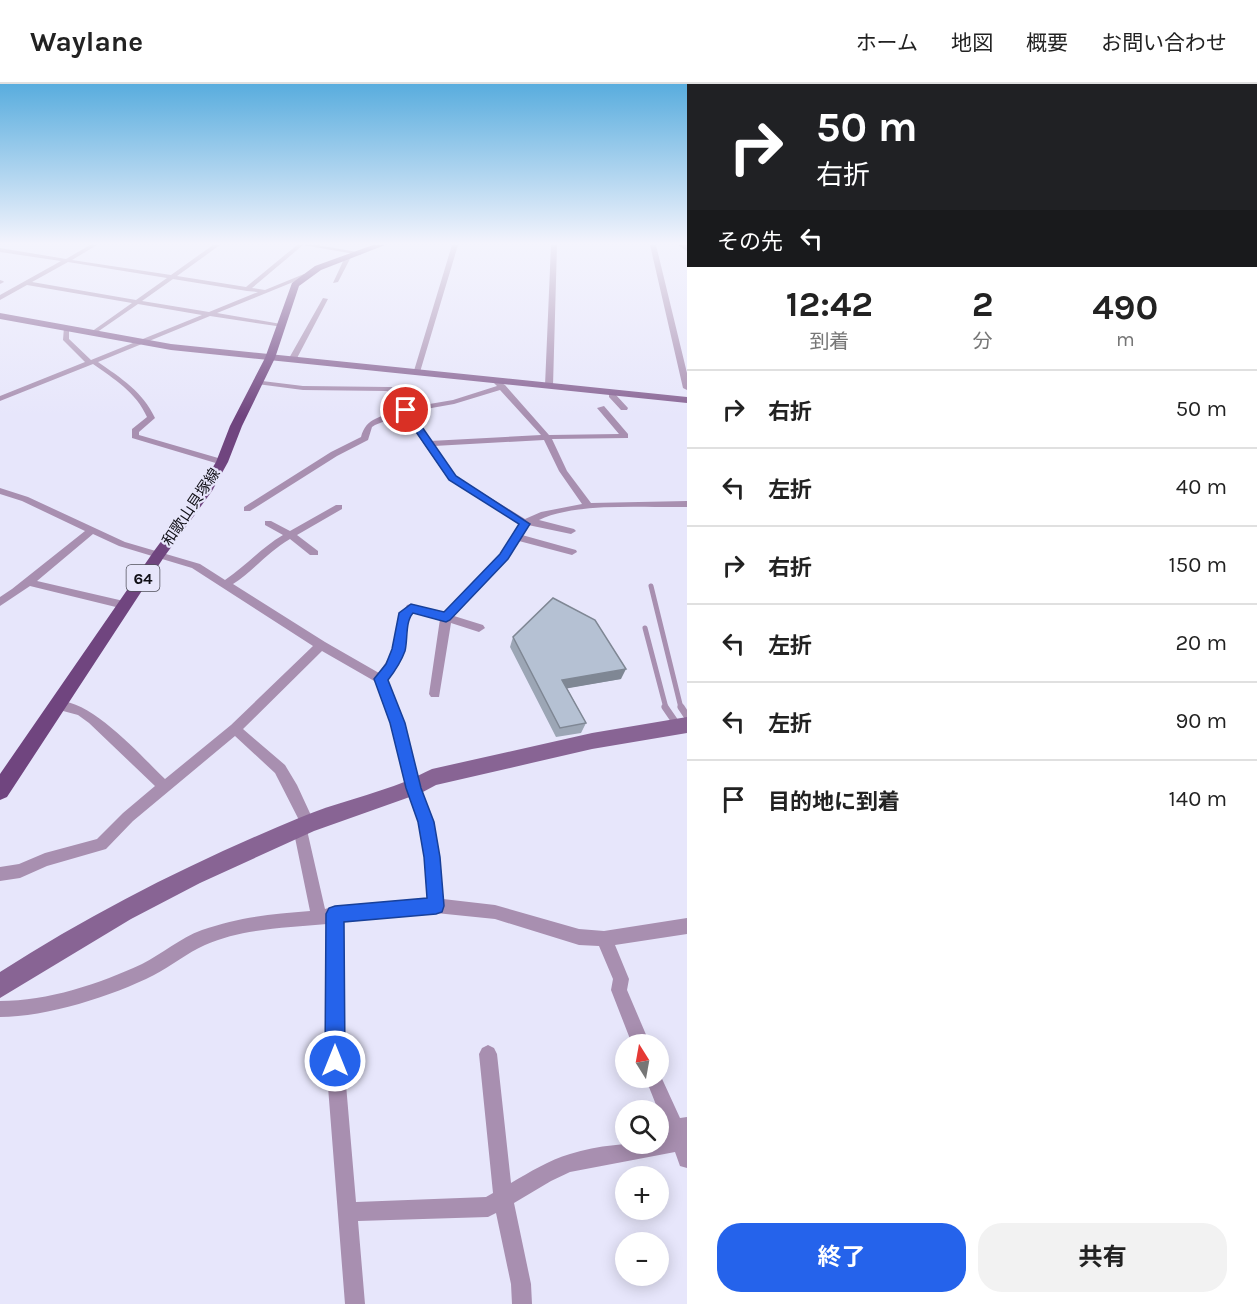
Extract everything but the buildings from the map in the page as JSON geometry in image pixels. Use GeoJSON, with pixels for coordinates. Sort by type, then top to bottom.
{"type":"FeatureCollection","features":[{"type":"Feature","properties":{"kind":"main road","name":"和歌山貝塚線"},"geometry":{"type":"LineString","coordinates":[[0,791],[124,605],[205,491],[222,462],[270,358],[289,302]]}},
{"type":"Feature","properties":{"kind":"street"},"geometry":{"type":"LineString","coordinates":[[93,333],[136,302],[281,326]]}},
{"type":"Feature","properties":{"kind":"street"},"geometry":{"type":"LineString","coordinates":[[0,399],[239,302]]}},
{"type":"Feature","properties":{"kind":"street"},"geometry":{"type":"LineString","coordinates":[[292,360],[323,302]]}},
{"type":"Feature","properties":{"kind":"street"},"geometry":{"type":"LineString","coordinates":[[416,372],[437,302]]}},
{"type":"Feature","properties":{"kind":"street"},"geometry":{"type":"LineString","coordinates":[[549,386],[552,302]]}},
{"type":"Feature","properties":{"kind":"street"},"geometry":{"type":"LineString","coordinates":[[667,302],[687,387]]}},
{"type":"Feature","properties":{"kind":"street"},"geometry":{"type":"LineString","coordinates":[[0,316],[171,347],[416,372],[498,384],[549,386],[687,400]]}},
{"type":"Feature","properties":{"kind":"street"},"geometry":{"type":"LineString","coordinates":[[66,328],[66,340],[92,362],[135,392],[148,410],[151,418],[135,431],[135,436],[222,462]]}},
{"type":"Feature","properties":{"kind":"street"},"geometry":{"type":"LineString","coordinates":[[257,382],[303,388],[389,389],[452,478],[527,522],[571,531]]}},
{"type":"Feature","properties":{"kind":"street"},"geometry":{"type":"LineString","coordinates":[[247,509],[334,454],[365,438],[368,426],[372,423],[406,410],[454,402],[498,384]]}},
{"type":"Feature","properties":{"kind":"street"},"geometry":{"type":"LineString","coordinates":[[498,384],[547,437],[563,471],[588,506]]}},
{"type":"Feature","properties":{"kind":"street"},"geometry":{"type":"LineString","coordinates":[[612,392],[624,408]]}},
{"type":"Feature","properties":{"kind":"street"},"geometry":{"type":"LineString","coordinates":[[427,444],[547,437],[625,436],[601,408]]}},
{"type":"Feature","properties":{"kind":"street"},"geometry":{"type":"LineString","coordinates":[[0,491],[25,499],[122,544],[196,566],[321,645],[381,679],[398,723],[414,788],[426,822],[432,857],[436,906]]}},
{"type":"Feature","properties":{"kind":"street"},"geometry":{"type":"LineString","coordinates":[[435,694],[446,617],[504,556],[527,522],[544,514],[588,506],[687,504]]}},
{"type":"Feature","properties":{"kind":"street"},"geometry":{"type":"LineString","coordinates":[[226,584],[246,571],[276,543],[339,507]]}},
{"type":"Feature","properties":{"kind":"street"},"geometry":{"type":"LineString","coordinates":[[268,523],[290,535],[314,553]]}},
{"type":"Feature","properties":{"kind":"street"},"geometry":{"type":"LineString","coordinates":[[0,602],[91,531]]}},
{"type":"Feature","properties":{"kind":"street"},"geometry":{"type":"LineString","coordinates":[[516,537],[572,552]]}},
{"type":"Feature","properties":{"kind":"street"},"geometry":{"type":"LineString","coordinates":[[28,582],[124,605]]}},
{"type":"Feature","properties":{"kind":"street"},"geometry":{"type":"LineString","coordinates":[[381,679],[392,666],[399,649],[403,616],[411,608],[479,628]]}},
{"type":"Feature","properties":{"kind":"street"},"geometry":{"type":"LineString","coordinates":[[0,874],[20,871],[45,860],[101,844],[128,817],[235,729],[321,645]]}},
{"type":"Feature","properties":{"kind":"street"},"geometry":{"type":"LineString","coordinates":[[56,705],[81,711],[93,719],[165,786]]}},
{"type":"Feature","properties":{"kind":"street"},"geometry":{"type":"LineString","coordinates":[[0,986],[51,952],[123,911],[192,876],[304,826],[414,788],[432,778],[592,741],[684,723]]}},
{"type":"Feature","properties":{"kind":"street"},"geometry":{"type":"LineString","coordinates":[[235,729],[280,769],[292,789],[304,826],[309,878],[327,915],[335,1061],[355,1304]]}},
{"type":"Feature","properties":{"kind":"street"},"geometry":{"type":"LineString","coordinates":[[0,1009],[22,1009],[86,994],[147,970],[202,938],[248,924],[436,906],[495,912],[579,937],[603,939],[687,926]]}},
{"type":"Feature","properties":{"kind":"street"},"geometry":{"type":"LineString","coordinates":[[603,939],[621,979],[619,990],[637,1034]]}},
{"type":"Feature","properties":{"kind":"street"},"geometry":{"type":"LineString","coordinates":[[488,1054],[503,1199],[521,1284],[522,1304]]}},
{"type":"Feature","properties":{"kind":"street"},"geometry":{"type":"LineString","coordinates":[[346,1212],[488,1207],[544,1174],[570,1163],[682,1139],[659,1088]]}},
{"type":"Feature","properties":{"kind":"lane"},"geometry":{"type":"LineString","coordinates":[[651,586],[684,723]]}},
{"type":"Feature","properties":{"kind":"lane"},"geometry":{"type":"LineString","coordinates":[[645,628],[666,709],[684,723]]}},
{"type":"Feature","properties":{"kind":"route"},"geometry":{"type":"LineString","coordinates":[[335,1061],[335,914],[436,906],[432,857],[426,822],[414,788],[398,723],[381,679],[392,666],[399,649],[403,616],[411,608],[446,617],[504,556],[525,524],[452,478],[406,410]]}}]}
